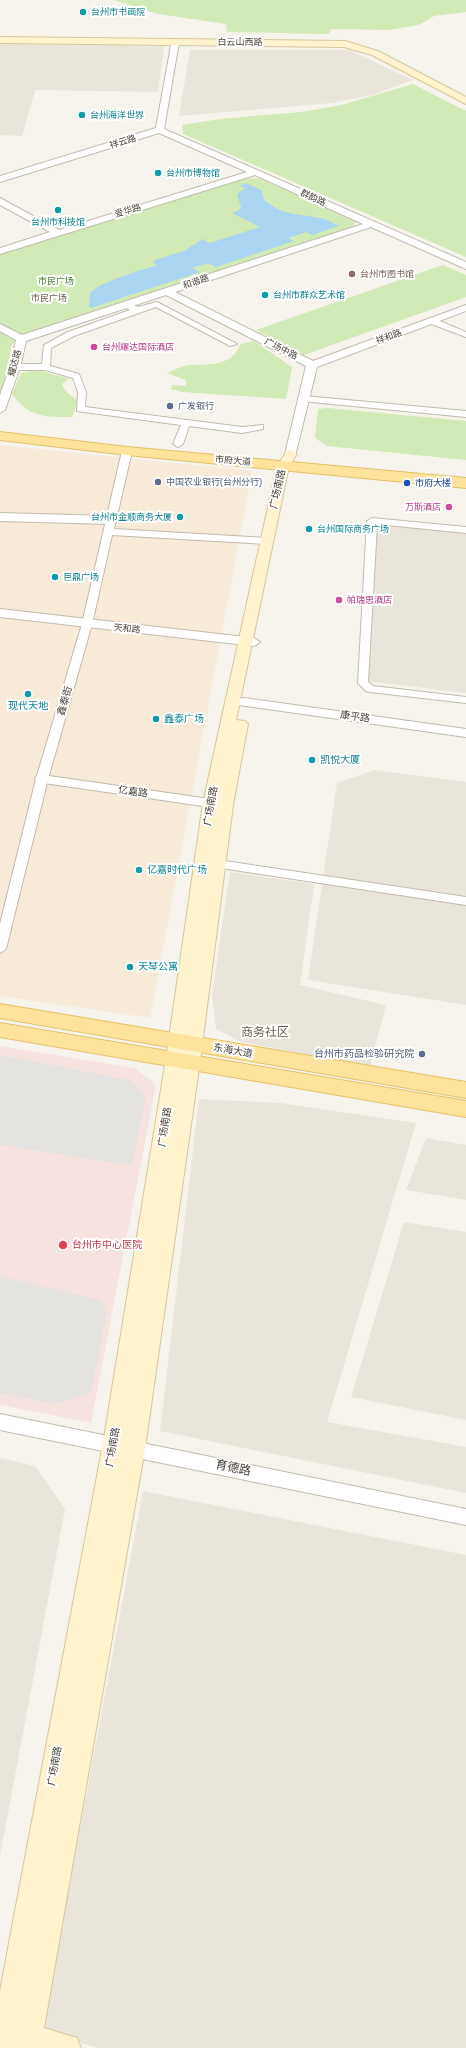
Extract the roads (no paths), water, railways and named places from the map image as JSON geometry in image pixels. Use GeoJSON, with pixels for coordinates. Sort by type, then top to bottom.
{"type":"FeatureCollection","features":[{"type":"Feature","properties":{"kind":"main road","name":"白云山西路"},"geometry":{"type":"LineString","coordinates":[[0,37],[341,41],[360,44],[380,50],[466,94]]}},
{"type":"Feature","properties":{"kind":"main road","name":"白云山西路"},"geometry":{"type":"LineString","coordinates":[[0,40],[345,44],[375,53],[466,101]]}},
{"type":"Feature","properties":{"kind":"main road"},"geometry":{"type":"LineString","coordinates":[[445,84],[459,86]]}},
{"type":"Feature","properties":{"kind":"main road","name":"市府大道"},"geometry":{"type":"LineString","coordinates":[[0,427],[178,444],[289,462],[466,483]]}},
{"type":"Feature","properties":{"kind":"main road","name":"市府大道"},"geometry":{"type":"LineString","coordinates":[[0,436],[127,451],[466,472]]}},
{"type":"Feature","properties":{"kind":"main road","name":"广场南路"},"geometry":{"type":"LineString","coordinates":[[13,2039],[134,1448],[184,1051],[218,804],[267,541],[289,462]]}},
{"type":"Feature","properties":{"kind":"main road","name":"广场南路"},"geometry":{"type":"LineString","coordinates":[[13,2039],[114,1444],[218,864],[218,804],[244,702],[249,642],[269,560],[289,462]]}},
{"type":"Feature","properties":{"kind":"main road","name":"东海大道"},"geometry":{"type":"LineString","coordinates":[[0,1011],[134,1035],[184,1051],[466,1109]]}},
{"type":"Feature","properties":{"kind":"main road","name":"东海大道"},"geometry":{"type":"LineString","coordinates":[[0,1030],[184,1051],[466,1090]]}},
{"type":"Feature","properties":{"kind":"main road"},"geometry":{"type":"LineString","coordinates":[[13,2039],[67,2048]]}},
{"type":"Feature","properties":{"kind":"street"},"geometry":{"type":"LineString","coordinates":[[160,130],[175,42]]}},
{"type":"Feature","properties":{"kind":"street","name":"群韵路"},"geometry":{"type":"LineString","coordinates":[[160,130],[466,266]]}},
{"type":"Feature","properties":{"kind":"street","name":"祥云路"},"geometry":{"type":"LineString","coordinates":[[0,179],[160,130]]}},
{"type":"Feature","properties":{"kind":"street","name":"爱华路"},"geometry":{"type":"LineString","coordinates":[[0,251],[256,172]]}},
{"type":"Feature","properties":{"kind":"street"},"geometry":{"type":"LineString","coordinates":[[0,201],[58,233]]}},
{"type":"Feature","properties":{"kind":"street","name":"和谐路"},"geometry":{"type":"LineString","coordinates":[[21,338],[168,292],[371,224]]}},
{"type":"Feature","properties":{"kind":"street","name":"广场中路"},"geometry":{"type":"LineString","coordinates":[[168,292],[312,365]]}},
{"type":"Feature","properties":{"kind":"street"},"geometry":{"type":"LineString","coordinates":[[46,367],[47,347],[71,334],[157,304],[233,344]]}},
{"type":"Feature","properties":{"kind":"street"},"geometry":{"type":"LineString","coordinates":[[127,305],[137,310]]}},
{"type":"Feature","properties":{"kind":"street","name":"祥和路"},"geometry":{"type":"LineString","coordinates":[[312,365],[466,308]]}},
{"type":"Feature","properties":{"kind":"street"},"geometry":{"type":"LineString","coordinates":[[432,321],[466,335]]}},
{"type":"Feature","properties":{"kind":"street","name":"耀达路"},"geometry":{"type":"LineString","coordinates":[[0,326],[21,338],[15,367],[0,410]]}},
{"type":"Feature","properties":{"kind":"street"},"geometry":{"type":"LineString","coordinates":[[289,462],[312,365]]}},
{"type":"Feature","properties":{"kind":"street"},"geometry":{"type":"LineString","coordinates":[[15,367],[46,367],[76,376],[81,386],[83,402],[80,409],[242,430],[260,428]]}},
{"type":"Feature","properties":{"kind":"street"},"geometry":{"type":"LineString","coordinates":[[304,399],[466,414]]}},
{"type":"Feature","properties":{"kind":"street"},"geometry":{"type":"LineString","coordinates":[[178,444],[186,423]]}},
{"type":"Feature","properties":{"kind":"street","name":"鑫泰街"},"geometry":{"type":"LineString","coordinates":[[0,949],[42,779],[87,624],[127,451]]}},
{"type":"Feature","properties":{"kind":"street"},"geometry":{"type":"LineString","coordinates":[[0,517],[267,541]]}},
{"type":"Feature","properties":{"kind":"street"},"geometry":{"type":"LineString","coordinates":[[466,530],[372,521],[363,683],[370,689],[466,700]]}},
{"type":"Feature","properties":{"kind":"street","name":"天和路"},"geometry":{"type":"LineString","coordinates":[[0,613],[249,642]]}},
{"type":"Feature","properties":{"kind":"street","name":"康平路"},"geometry":{"type":"LineString","coordinates":[[244,702],[466,733]]}},
{"type":"Feature","properties":{"kind":"street","name":"亿嘉路"},"geometry":{"type":"LineString","coordinates":[[42,779],[218,804]]}},
{"type":"Feature","properties":{"kind":"street"},"geometry":{"type":"LineString","coordinates":[[218,864],[466,901]]}},
{"type":"Feature","properties":{"kind":"street","name":"育德路"},"geometry":{"type":"LineString","coordinates":[[0,1422],[134,1448],[466,1517]]}},
{"type":"Feature","properties":{"kind":"water"},"geometry":{"type":"Polygon","coordinates":[[[246,183],[261,190],[264,200],[279,210],[316,217],[339,226],[312,235],[306,232],[288,238],[294,241],[216,267],[208,263],[192,268],[200,272],[91,308],[89,306],[90,293],[103,284],[122,276],[157,265],[153,263],[155,260],[184,251],[203,239],[210,243],[260,227],[232,213],[239,210],[241,207],[237,194],[245,188],[239,186],[246,183]]]}},
{"type":"Feature","properties":{"kind":"place","name":"台州市书画院"},"geometry":{"type":"Point","coordinates":[83,12]}},
{"type":"Feature","properties":{"kind":"place","name":"台州海洋世界"},"geometry":{"type":"Point","coordinates":[82,115]}},
{"type":"Feature","properties":{"kind":"place","name":"台州市博物馆"},"geometry":{"type":"Point","coordinates":[158,173]}},
{"type":"Feature","properties":{"kind":"place","name":"台州市科技馆"},"geometry":{"type":"Point","coordinates":[58,210]}},
{"type":"Feature","properties":{"kind":"place","name":"台州市图书馆"},"geometry":{"type":"Point","coordinates":[352,274]}},
{"type":"Feature","properties":{"kind":"place","name":"台州市群众艺术馆"},"geometry":{"type":"Point","coordinates":[265,295]}},
{"type":"Feature","properties":{"kind":"place","name":"台州耀达国际酒店"},"geometry":{"type":"Point","coordinates":[94,347]}},
{"type":"Feature","properties":{"kind":"place","name":"广发银行"},"geometry":{"type":"Point","coordinates":[170,406]}},
{"type":"Feature","properties":{"kind":"place","name":"中国农业银行(台州分行)"},"geometry":{"type":"Point","coordinates":[158,482]}},
{"type":"Feature","properties":{"kind":"place","name":"市府大楼"},"geometry":{"type":"Point","coordinates":[407,483]}},
{"type":"Feature","properties":{"kind":"place","name":"万斯酒店"},"geometry":{"type":"Point","coordinates":[449,507]}},
{"type":"Feature","properties":{"kind":"place","name":"台州市金顺商务大厦"},"geometry":{"type":"Point","coordinates":[180,517]}},
{"type":"Feature","properties":{"kind":"place","name":"台州国际商务广场"},"geometry":{"type":"Point","coordinates":[309,529]}},
{"type":"Feature","properties":{"kind":"place","name":"巨鼎广场"},"geometry":{"type":"Point","coordinates":[55,577]}},
{"type":"Feature","properties":{"kind":"place","name":"帕瑞思酒店"},"geometry":{"type":"Point","coordinates":[339,600]}},
{"type":"Feature","properties":{"kind":"place","name":"现代天地"},"geometry":{"type":"Point","coordinates":[28,694]}},
{"type":"Feature","properties":{"kind":"place","name":"鑫泰广场"},"geometry":{"type":"Point","coordinates":[156,719]}},
{"type":"Feature","properties":{"kind":"place","name":"凯悦大厦"},"geometry":{"type":"Point","coordinates":[312,760]}},
{"type":"Feature","properties":{"kind":"place","name":"亿嘉时代广场"},"geometry":{"type":"Point","coordinates":[139,870]}},
{"type":"Feature","properties":{"kind":"place","name":"天琴公寓"},"geometry":{"type":"Point","coordinates":[130,967]}},
{"type":"Feature","properties":{"kind":"place","name":"台州市药品检验研究院"},"geometry":{"type":"Point","coordinates":[422,1054]}},
{"type":"Feature","properties":{"kind":"place","name":"台州市中心医院"},"geometry":{"type":"Point","coordinates":[63,1245]}},
{"type":"Feature","properties":{"kind":"district","name":"市民广场"},"geometry":{"type":"Point","coordinates":[49,298]}},
{"type":"Feature","properties":{"kind":"district","name":"商务社区"},"geometry":{"type":"Point","coordinates":[265,1033]}}]}
